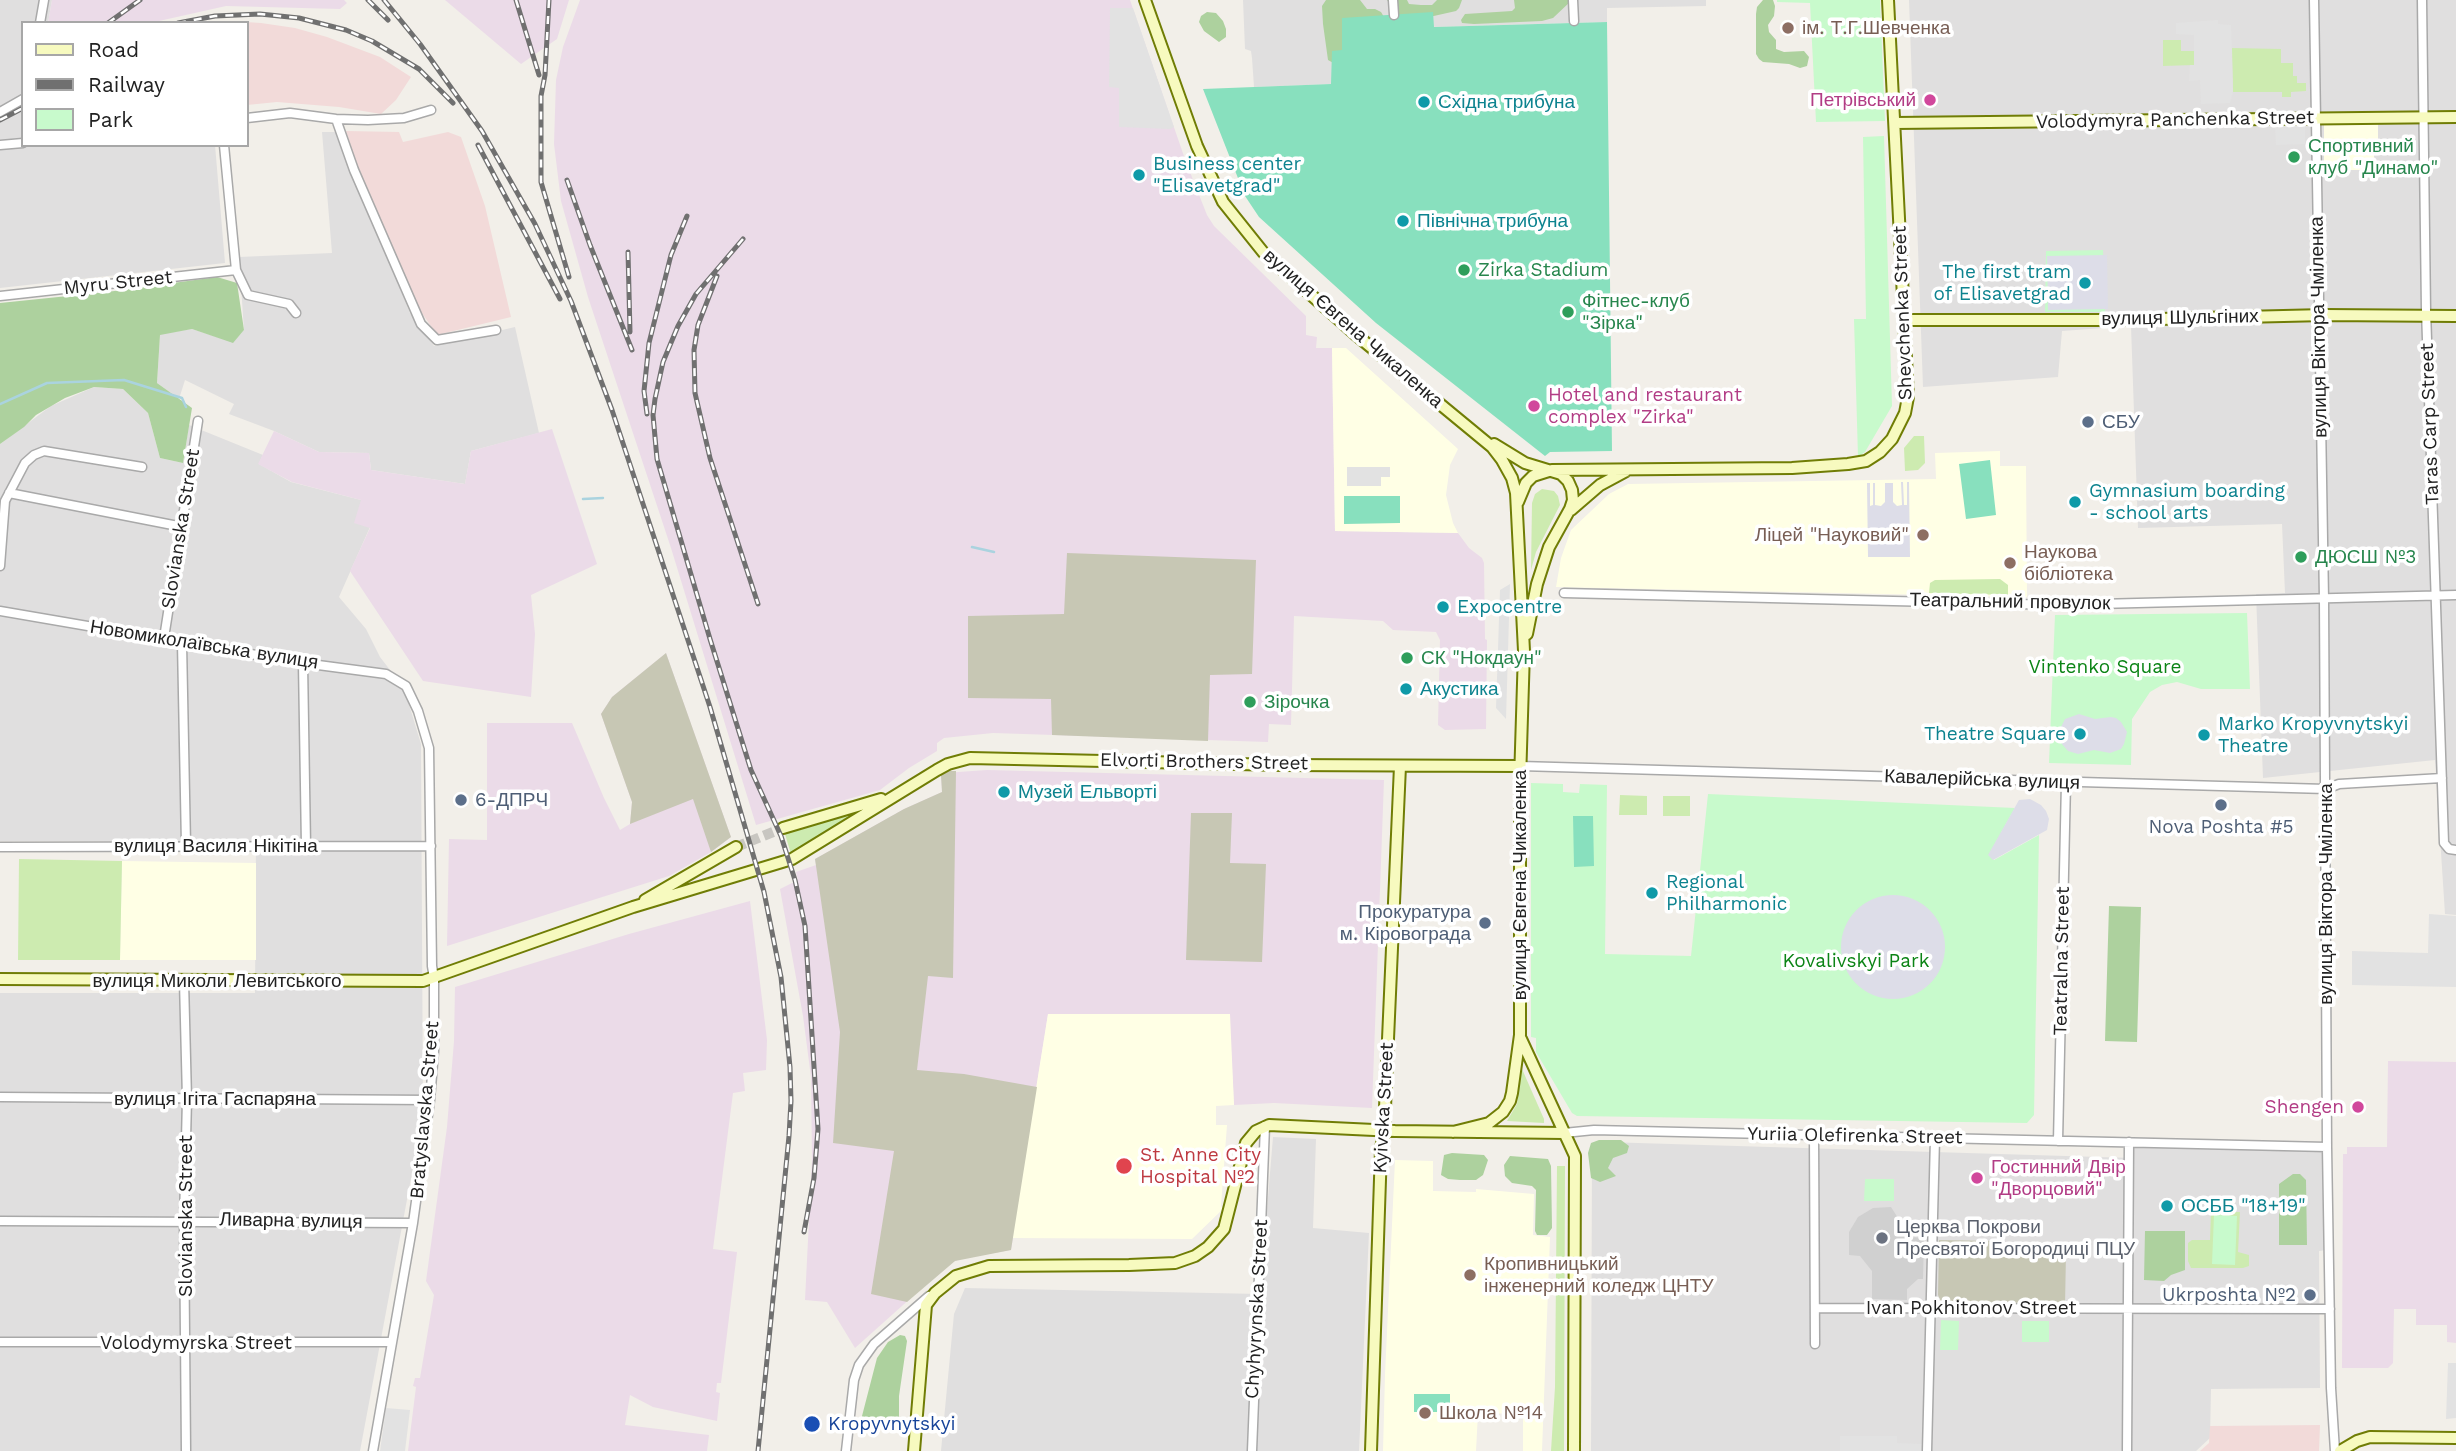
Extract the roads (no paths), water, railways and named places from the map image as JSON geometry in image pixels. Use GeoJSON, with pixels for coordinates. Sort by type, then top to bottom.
{"type":"FeatureCollection","features":[{"type":"Feature","properties":{"kind":"main road","name":"вулиця Євгена Чикаленка"},"geometry":{"type":"LineString","coordinates":[[1145,0],[1197,146],[1223,202],[1263,252],[1355,334],[1492,447],[1512,478],[1518,512],[1524,651],[1520,766],[1520,1035],[1512,1093],[1503,1112],[1489,1123],[1453,1132]]}},
{"type":"Feature","properties":{"kind":"main road","name":"Shevchenka Street"},"geometry":{"type":"LineString","coordinates":[[1552,470],[1792,468],[1866,461],[1886,446],[1898,429],[1908,397],[1888,0]]}},
{"type":"Feature","properties":{"kind":"main road","name":"Volodymyra Panchenka Street"},"geometry":{"type":"LineString","coordinates":[[1895,123],[2456,117]]}},
{"type":"Feature","properties":{"kind":"main road","name":"вулиця Шульгіних"},"geometry":{"type":"LineString","coordinates":[[1904,320],[2108,320],[2319,315],[2427,319],[2456,316]]}},
{"type":"Feature","properties":{"kind":"main road","name":"вулиця Євгена Чикаленка"},"geometry":{"type":"LineString","coordinates":[[1465,425],[1525,463],[1552,470],[1568,481],[1572,490],[1573,500],[1549,547],[1536,584],[1524,651]]}},
{"type":"Feature","properties":{"kind":"main road"},"geometry":{"type":"LineString","coordinates":[[1518,512],[1521,492],[1526,483],[1533,476],[1552,470]]}},
{"type":"Feature","properties":{"kind":"main road","name":"Shevchenka Street"},"geometry":{"type":"LineString","coordinates":[[1564,517],[1600,485],[1632,470]]}},
{"type":"Feature","properties":{"kind":"main road","name":"Elvorti Brothers Street"},"geometry":{"type":"LineString","coordinates":[[434,978],[633,907],[792,859],[948,764],[970,758],[1520,766]]}},
{"type":"Feature","properties":{"kind":"main road","name":"Kyivska Street"},"geometry":{"type":"LineString","coordinates":[[1371,1451],[1381,1149],[1400,766]]}},
{"type":"Feature","properties":{"kind":"main road","name":"Elvorti Brothers Street"},"geometry":{"type":"LineString","coordinates":[[783,828],[897,794]]}},
{"type":"Feature","properties":{"kind":"main road","name":"Elvorti Brothers Street"},"geometry":{"type":"LineString","coordinates":[[633,907],[736,847]]}},
{"type":"Feature","properties":{"kind":"main road","name":"вулиця Миколи Левитського"},"geometry":{"type":"LineString","coordinates":[[0,979],[412,982],[434,978]]}},
{"type":"Feature","properties":{"kind":"main road","name":"вулиця Євгена Чикаленка"},"geometry":{"type":"LineString","coordinates":[[1520,1035],[1524,1050],[1575,1156],[1574,1451]]}},
{"type":"Feature","properties":{"kind":"main road"},"geometry":{"type":"LineString","coordinates":[[914,1451],[924,1315],[926,1305],[935,1293],[956,1276],[981,1267],[1175,1263],[1195,1256],[1209,1247],[1224,1228],[1242,1151],[1251,1136],[1265,1126]]}},
{"type":"Feature","properties":{"kind":"main road","name":"Yuriia Olefirenka Street"},"geometry":{"type":"LineString","coordinates":[[1265,1126],[1564,1133]]}},
{"type":"Feature","properties":{"kind":"main road"},"geometry":{"type":"LineString","coordinates":[[2340,1451],[2370,1437],[2456,1438]]}},
{"type":"Feature","properties":{"kind":"street"},"geometry":{"type":"LineString","coordinates":[[40,21],[44,0]]}},
{"type":"Feature","properties":{"kind":"street"},"geometry":{"type":"LineString","coordinates":[[1393,0],[1394,15]]}},
{"type":"Feature","properties":{"kind":"street"},"geometry":{"type":"LineString","coordinates":[[1573,0],[1574,21]]}},
{"type":"Feature","properties":{"kind":"street","name":"вулиця Віктора Чміленка"},"geometry":{"type":"LineString","coordinates":[[2314,0],[2324,599],[2327,1147],[2332,1430],[2335,1451]]}},
{"type":"Feature","properties":{"kind":"street","name":"Taras Carp Street"},"geometry":{"type":"LineString","coordinates":[[2422,0],[2427,319],[2442,778],[2445,847],[2456,850]]}},
{"type":"Feature","properties":{"kind":"street"},"geometry":{"type":"LineString","coordinates":[[0,112],[21,100]]}},
{"type":"Feature","properties":{"kind":"street"},"geometry":{"type":"LineString","coordinates":[[248,118],[290,113],[336,119],[404,118],[431,110]]}},
{"type":"Feature","properties":{"kind":"street"},"geometry":{"type":"LineString","coordinates":[[336,119],[354,170],[421,324],[437,340],[496,330]]}},
{"type":"Feature","properties":{"kind":"street"},"geometry":{"type":"LineString","coordinates":[[0,145],[21,143]]}},
{"type":"Feature","properties":{"kind":"street"},"geometry":{"type":"LineString","coordinates":[[224,147],[236,270],[248,295],[289,304],[296,313]]}},
{"type":"Feature","properties":{"kind":"street","name":"Myru Street"},"geometry":{"type":"LineString","coordinates":[[0,296],[236,270]]}},
{"type":"Feature","properties":{"kind":"street","name":"Slovianska Street"},"geometry":{"type":"LineString","coordinates":[[164,638],[198,421]]}},
{"type":"Feature","properties":{"kind":"street"},"geometry":{"type":"LineString","coordinates":[[0,566],[5,500],[24,463],[34,455],[44,451],[142,467]]}},
{"type":"Feature","properties":{"kind":"street"},"geometry":{"type":"LineString","coordinates":[[9,493],[183,527]]}},
{"type":"Feature","properties":{"kind":"street","name":"Театральний провулок"},"geometry":{"type":"LineString","coordinates":[[1564,593],[2058,605],[2456,596]]}},
{"type":"Feature","properties":{"kind":"street","name":"Новомиколаївська вулиця"},"geometry":{"type":"LineString","coordinates":[[0,611],[303,663],[386,674],[406,686]]}},
{"type":"Feature","properties":{"kind":"street"},"geometry":{"type":"LineString","coordinates":[[182,643],[186,845]]}},
{"type":"Feature","properties":{"kind":"street"},"geometry":{"type":"LineString","coordinates":[[303,663],[306,846]]}},
{"type":"Feature","properties":{"kind":"street","name":"Bratyslavska Street"},"geometry":{"type":"LineString","coordinates":[[373,1451],[413,1223],[430,1100],[433,1051],[429,748],[418,711],[406,686]]}},
{"type":"Feature","properties":{"kind":"street","name":"Кавалерійська вулиця"},"geometry":{"type":"LineString","coordinates":[[1520,766],[2326,789],[2339,784],[2442,778]]}},
{"type":"Feature","properties":{"kind":"street","name":"Teatralna Street"},"geometry":{"type":"LineString","coordinates":[[2058,1140],[2066,782]]}},
{"type":"Feature","properties":{"kind":"street","name":"вулиця Василя Нікітіна"},"geometry":{"type":"LineString","coordinates":[[0,847],[431,846]]}},
{"type":"Feature","properties":{"kind":"street","name":"Slovianska Street"},"geometry":{"type":"LineString","coordinates":[[184,981],[187,1100],[184,1220],[186,1451]]}},
{"type":"Feature","properties":{"kind":"street","name":"вулиця Ігіта Гаспаряна"},"geometry":{"type":"LineString","coordinates":[[0,1097],[430,1100]]}},
{"type":"Feature","properties":{"kind":"street","name":"Chyhyrynska Street"},"geometry":{"type":"LineString","coordinates":[[1252,1451],[1265,1126]]}},
{"type":"Feature","properties":{"kind":"street","name":"Yuriia Olefirenka Street"},"geometry":{"type":"LineString","coordinates":[[1564,1133],[1599,1130],[2327,1147]]}},
{"type":"Feature","properties":{"kind":"street"},"geometry":{"type":"LineString","coordinates":[[1814,1135],[1815,1344]]}},
{"type":"Feature","properties":{"kind":"street"},"geometry":{"type":"LineString","coordinates":[[1927,1451],[1935,1138]]}},
{"type":"Feature","properties":{"kind":"street"},"geometry":{"type":"LineString","coordinates":[[2127,1451],[2129,1142]]}},
{"type":"Feature","properties":{"kind":"street","name":"Ливарна вулиця"},"geometry":{"type":"LineString","coordinates":[[0,1221],[413,1223]]}},
{"type":"Feature","properties":{"kind":"street"},"geometry":{"type":"LineString","coordinates":[[846,1451],[854,1380],[859,1365],[874,1344],[935,1293]]}},
{"type":"Feature","properties":{"kind":"street","name":"Ivan Pokhitonov Street"},"geometry":{"type":"LineString","coordinates":[[1815,1308],[2330,1309]]}},
{"type":"Feature","properties":{"kind":"street","name":"Volodymyrska Street"},"geometry":{"type":"LineString","coordinates":[[0,1342],[391,1342]]}},
{"type":"Feature","properties":{"kind":"waterway"},"geometry":{"type":"LineString","coordinates":[[0,404],[47,383],[124,380],[182,398],[186,407]]}},
{"type":"Feature","properties":{"kind":"waterway"},"geometry":{"type":"LineString","coordinates":[[583,499],[603,498]]}},
{"type":"Feature","properties":{"kind":"waterway"},"geometry":{"type":"LineString","coordinates":[[972,547],[994,552]]}},
{"type":"Feature","properties":{"kind":"tunnel"},"geometry":{"type":"LineString","coordinates":[[736,847],[783,828]]}},
{"type":"Feature","properties":{"kind":"railway"},"geometry":{"type":"LineString","coordinates":[[111,21],[140,0]]}},
{"type":"Feature","properties":{"kind":"railway"},"geometry":{"type":"LineString","coordinates":[[368,0],[388,20]]}},
{"type":"Feature","properties":{"kind":"railway"},"geometry":{"type":"LineString","coordinates":[[384,0],[420,44],[482,131],[535,224],[571,301],[612,410],[710,707],[764,892],[781,977],[791,1101],[758,1451]]}},
{"type":"Feature","properties":{"kind":"railway"},"geometry":{"type":"LineString","coordinates":[[516,0],[539,75]]}},
{"type":"Feature","properties":{"kind":"railway"},"geometry":{"type":"LineString","coordinates":[[549,0],[545,75],[541,96],[541,182],[569,277]]}},
{"type":"Feature","properties":{"kind":"railway"},"geometry":{"type":"LineString","coordinates":[[189,21],[215,16],[260,14],[299,18],[346,30],[372,41],[419,69],[453,103]]}},
{"type":"Feature","properties":{"kind":"railway"},"geometry":{"type":"LineString","coordinates":[[0,120],[21,109]]}},
{"type":"Feature","properties":{"kind":"railway"},"geometry":{"type":"LineString","coordinates":[[478,145],[560,299]]}},
{"type":"Feature","properties":{"kind":"railway"},"geometry":{"type":"LineString","coordinates":[[567,180],[632,350]]}},
{"type":"Feature","properties":{"kind":"railway"},"geometry":{"type":"LineString","coordinates":[[647,414],[644,391],[649,343],[671,255],[687,216]]}},
{"type":"Feature","properties":{"kind":"railway"},"geometry":{"type":"LineString","coordinates":[[743,239],[696,294],[678,326],[663,362],[653,415],[657,459],[710,639],[751,770],[781,836],[795,880],[805,926],[818,1129],[814,1178],[804,1232]]}},
{"type":"Feature","properties":{"kind":"railway"},"geometry":{"type":"LineString","coordinates":[[628,252],[630,332]]}},
{"type":"Feature","properties":{"kind":"railway"},"geometry":{"type":"LineString","coordinates":[[717,276],[698,325],[694,350],[695,393],[710,458],[758,604]]}},
{"type":"Feature","properties":{"kind":"place","name":"ім. Т.Г.Шевченка"},"geometry":{"type":"Point","coordinates":[1788,28]}},
{"type":"Feature","properties":{"kind":"place","name":"Петрівський"},"geometry":{"type":"Point","coordinates":[1930,100]}},
{"type":"Feature","properties":{"kind":"place","name":"Східна трибуна"},"geometry":{"type":"Point","coordinates":[1424,102]}},
{"type":"Feature","properties":{"kind":"place","name":"Спортивний клуб \"Динамо\""},"geometry":{"type":"Point","coordinates":[2294,157]}},
{"type":"Feature","properties":{"kind":"place","name":"Business center \"Elisavetgrad\""},"geometry":{"type":"Point","coordinates":[1139,175]}},
{"type":"Feature","properties":{"kind":"place","name":"Північна трибуна"},"geometry":{"type":"Point","coordinates":[1403,221]}},
{"type":"Feature","properties":{"kind":"place","name":"Zirka Stadium"},"geometry":{"type":"Point","coordinates":[1464,270]}},
{"type":"Feature","properties":{"kind":"place","name":"The first tram of Elisavetgrad"},"geometry":{"type":"Point","coordinates":[2085,283]}},
{"type":"Feature","properties":{"kind":"place","name":"Фітнес-клуб \"Зірка\""},"geometry":{"type":"Point","coordinates":[1568,312]}},
{"type":"Feature","properties":{"kind":"place","name":"Hotel and restaurant complex \"Zirka\""},"geometry":{"type":"Point","coordinates":[1534,406]}},
{"type":"Feature","properties":{"kind":"place","name":"СБУ"},"geometry":{"type":"Point","coordinates":[2088,422]}},
{"type":"Feature","properties":{"kind":"place","name":"Gymnasium boarding - school arts"},"geometry":{"type":"Point","coordinates":[2075,502]}},
{"type":"Feature","properties":{"kind":"place","name":"Ліцей \"Науковий\""},"geometry":{"type":"Point","coordinates":[1923,535]}},
{"type":"Feature","properties":{"kind":"place","name":"ДЮСШ №3"},"geometry":{"type":"Point","coordinates":[2301,557]}},
{"type":"Feature","properties":{"kind":"place","name":"Наукова бібліотека"},"geometry":{"type":"Point","coordinates":[2010,563]}},
{"type":"Feature","properties":{"kind":"place","name":"Expocentre"},"geometry":{"type":"Point","coordinates":[1443,607]}},
{"type":"Feature","properties":{"kind":"place","name":"СК \"Нокдаун\""},"geometry":{"type":"Point","coordinates":[1407,658]}},
{"type":"Feature","properties":{"kind":"place","name":"Акустика"},"geometry":{"type":"Point","coordinates":[1406,689]}},
{"type":"Feature","properties":{"kind":"place","name":"Зірочка"},"geometry":{"type":"Point","coordinates":[1250,702]}},
{"type":"Feature","properties":{"kind":"place","name":"Theatre Square"},"geometry":{"type":"Point","coordinates":[2080,734]}},
{"type":"Feature","properties":{"kind":"place","name":"Marko Kropyvnytskyi Theatre"},"geometry":{"type":"Point","coordinates":[2204,735]}},
{"type":"Feature","properties":{"kind":"place","name":"Музей Ельворті"},"geometry":{"type":"Point","coordinates":[1004,792]}},
{"type":"Feature","properties":{"kind":"place","name":"6-ДПРЧ"},"geometry":{"type":"Point","coordinates":[461,800]}},
{"type":"Feature","properties":{"kind":"place","name":"Nova Poshta #5"},"geometry":{"type":"Point","coordinates":[2221,805]}},
{"type":"Feature","properties":{"kind":"place","name":"Regional Philharmonic"},"geometry":{"type":"Point","coordinates":[1652,893]}},
{"type":"Feature","properties":{"kind":"place","name":"Прокуратура м. Кіровограда"},"geometry":{"type":"Point","coordinates":[1485,923]}},
{"type":"Feature","properties":{"kind":"place","name":"Shengen"},"geometry":{"type":"Point","coordinates":[2358,1107]}},
{"type":"Feature","properties":{"kind":"place","name":"St. Anne City Hospital №2"},"geometry":{"type":"Point","coordinates":[1124,1166]}},
{"type":"Feature","properties":{"kind":"place","name":"Гостинний Двір \"Дворцовий\""},"geometry":{"type":"Point","coordinates":[1977,1178]}},
{"type":"Feature","properties":{"kind":"place","name":"ОСББ \"18+19\""},"geometry":{"type":"Point","coordinates":[2167,1206]}},
{"type":"Feature","properties":{"kind":"place","name":"Церква Покрови Пресвятої Богородиці ПЦУ"},"geometry":{"type":"Point","coordinates":[1882,1238]}},
{"type":"Feature","properties":{"kind":"place","name":"Кропивницький інженерний коледж ЦНТУ"},"geometry":{"type":"Point","coordinates":[1470,1275]}},
{"type":"Feature","properties":{"kind":"place","name":"Ukrposhta №2"},"geometry":{"type":"Point","coordinates":[2310,1295]}},
{"type":"Feature","properties":{"kind":"place","name":"Школа №14"},"geometry":{"type":"Point","coordinates":[1425,1413]}},
{"type":"Feature","properties":{"kind":"place","name":"Kropyvnytskyi"},"geometry":{"type":"Point","coordinates":[812,1424]}},
{"type":"Feature","properties":{"kind":"park label","name":"Vintenko Square"},"geometry":{"type":"Point","coordinates":[2105,667]}},
{"type":"Feature","properties":{"kind":"park label","name":"Kovalivskyi Park"},"geometry":{"type":"Point","coordinates":[1856,961]}}]}
